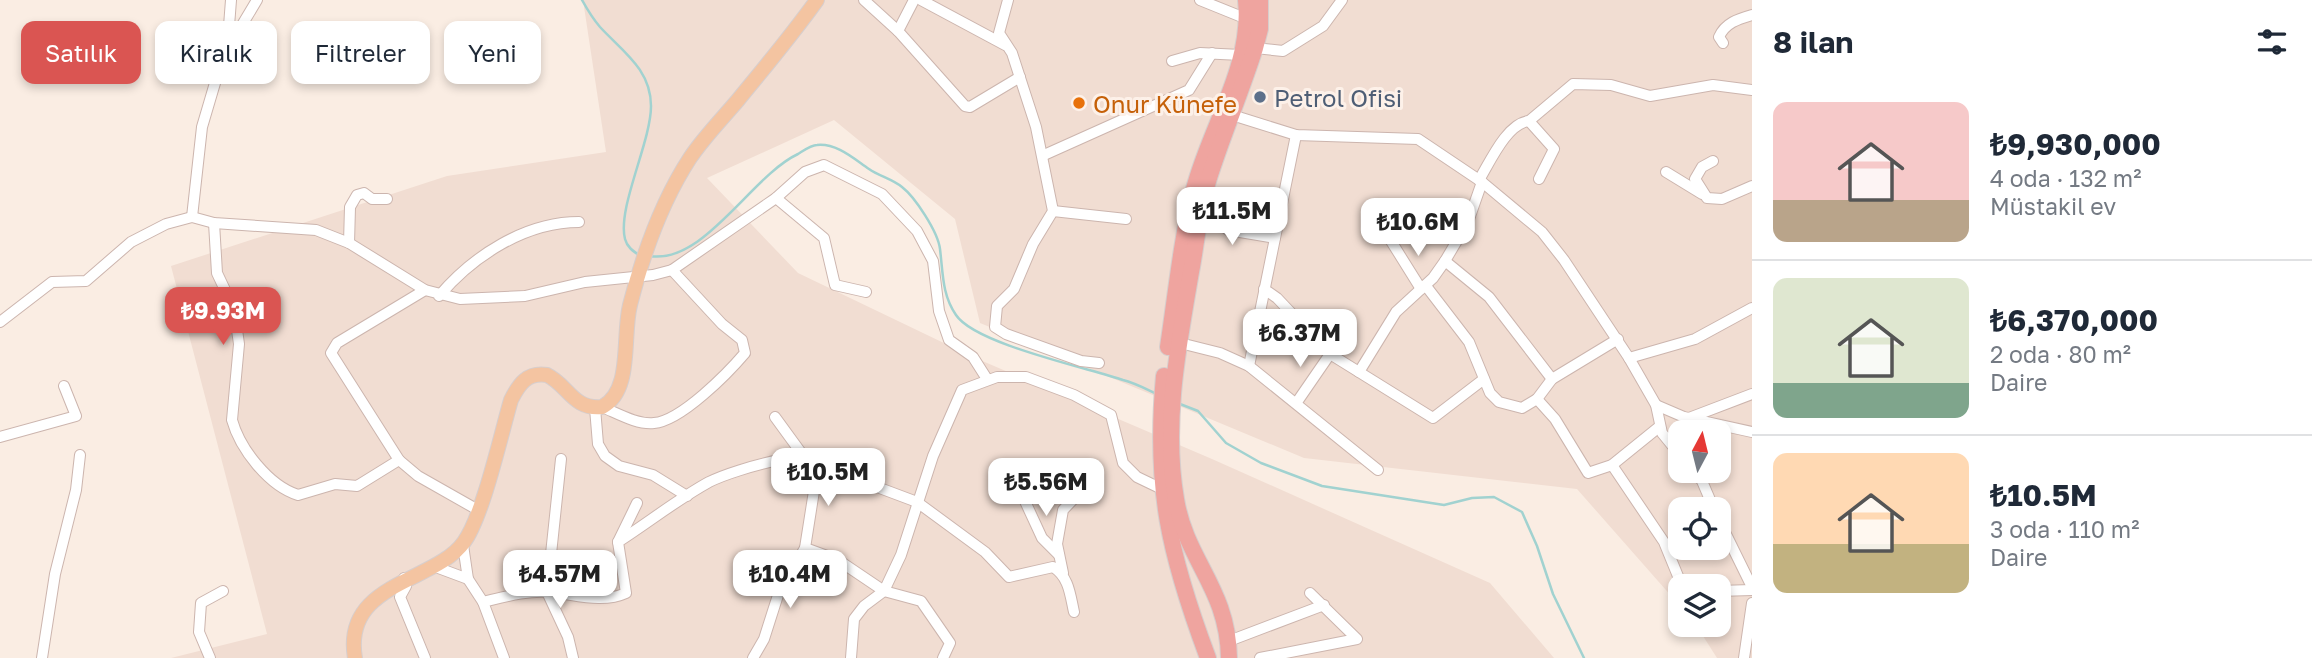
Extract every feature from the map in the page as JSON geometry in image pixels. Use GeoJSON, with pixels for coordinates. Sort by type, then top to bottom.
{"type":"FeatureCollection","features":[{"type":"Feature","properties":{"kind":"highway"},"geometry":{"type":"LineString","coordinates":[[1246,0],[1248,52]]}},
{"type":"Feature","properties":{"kind":"highway"},"geometry":{"type":"LineString","coordinates":[[1170,369],[1180,343],[1200,217],[1209,179],[1248,52],[1259,29],[1260,0]]}},
{"type":"Feature","properties":{"kind":"highway"},"geometry":{"type":"LineString","coordinates":[[1208,658],[1175,566],[1162,489],[1170,369],[1194,190],[1231,108]]}},
{"type":"Feature","properties":{"kind":"highway"},"geometry":{"type":"LineString","coordinates":[[1167,408],[1172,466],[1182,528],[1214,586],[1224,613],[1229,658]]}},
{"type":"Feature","properties":{"kind":"highway"},"geometry":{"type":"LineString","coordinates":[[1185,598],[1214,586]]}},
{"type":"Feature","properties":{"kind":"highway"},"geometry":{"type":"LineString","coordinates":[[1196,626],[1224,613]]}},
{"type":"Feature","properties":{"kind":"main road"},"geometry":{"type":"LineString","coordinates":[[355,658],[354,642],[360,620],[382,595],[404,578],[433,566],[463,545],[478,510],[511,400],[526,378],[539,373],[551,376],[574,400],[598,408],[614,399],[622,384],[625,335],[640,272],[672,191],[696,149],[817,0]]}},
{"type":"Feature","properties":{"kind":"street"},"geometry":{"type":"LineString","coordinates":[[229,21],[230,0]]}},
{"type":"Feature","properties":{"kind":"street"},"geometry":{"type":"LineString","coordinates":[[244,21],[257,0]]}},
{"type":"Feature","properties":{"kind":"street"},"geometry":{"type":"LineString","coordinates":[[864,0],[898,31],[965,106],[970,107],[1020,77]]}},
{"type":"Feature","properties":{"kind":"street"},"geometry":{"type":"LineString","coordinates":[[898,31],[914,0]]}},
{"type":"Feature","properties":{"kind":"street"},"geometry":{"type":"LineString","coordinates":[[921,0],[1007,46]]}},
{"type":"Feature","properties":{"kind":"street"},"geometry":{"type":"LineString","coordinates":[[1008,0],[999,33],[1020,77],[1044,155],[1053,211],[1033,244],[1014,289],[996,306],[995,327],[1006,334],[1081,361],[1099,363]]}},
{"type":"Feature","properties":{"kind":"street"},"geometry":{"type":"LineString","coordinates":[[1200,0],[1247,19]]}},
{"type":"Feature","properties":{"kind":"street"},"geometry":{"type":"LineString","coordinates":[[1172,61],[1190,54],[1283,51],[1323,26],[1342,0]]}},
{"type":"Feature","properties":{"kind":"street"},"geometry":{"type":"LineString","coordinates":[[1723,43],[1719,37],[1722,30],[1736,19],[1752,15]]}},
{"type":"Feature","properties":{"kind":"street"},"geometry":{"type":"LineString","coordinates":[[1044,155],[1189,90],[1212,53]]}},
{"type":"Feature","properties":{"kind":"street"},"geometry":{"type":"LineString","coordinates":[[1359,372],[1396,312],[1424,287],[1445,261],[1468,222],[1481,181],[1512,129],[1521,122],[1529,121],[1569,87],[1581,82],[1629,88],[1650,96],[1713,85],[1752,90]]}},
{"type":"Feature","properties":{"kind":"street"},"geometry":{"type":"LineString","coordinates":[[192,218],[202,127],[215,84]]}},
{"type":"Feature","properties":{"kind":"street"},"geometry":{"type":"LineString","coordinates":[[1231,108],[1296,135],[1418,139],[1481,181],[1542,232],[1618,339],[1656,405],[1659,427],[1668,439]]}},
{"type":"Feature","properties":{"kind":"street"},"geometry":{"type":"LineString","coordinates":[[1529,121],[1554,149],[1539,179]]}},
{"type":"Feature","properties":{"kind":"street"},"geometry":{"type":"LineString","coordinates":[[1249,366],[1296,135]]}},
{"type":"Feature","properties":{"kind":"street"},"geometry":{"type":"LineString","coordinates":[[1707,198],[1695,179],[1702,167],[1713,161]]}},
{"type":"Feature","properties":{"kind":"street"},"geometry":{"type":"LineString","coordinates":[[0,322],[44,286],[59,280],[86,281],[131,242],[166,224],[192,218],[214,223],[309,229],[349,243],[425,290],[439,296],[474,300],[513,298],[640,272],[672,270],[776,198],[806,172],[824,165],[882,194],[898,208],[926,244],[933,261],[939,311],[949,340],[974,357],[987,379]]}},
{"type":"Feature","properties":{"kind":"street"},"geometry":{"type":"LineString","coordinates":[[1665,172],[1707,198],[1722,199],[1752,186]]}},
{"type":"Feature","properties":{"kind":"street"},"geometry":{"type":"LineString","coordinates":[[349,243],[350,207],[357,195],[364,193],[372,199],[387,199]]}},
{"type":"Feature","properties":{"kind":"street"},"geometry":{"type":"LineString","coordinates":[[776,198],[824,238],[835,285],[866,292]]}},
{"type":"Feature","properties":{"kind":"street"},"geometry":{"type":"LineString","coordinates":[[1053,211],[1126,219]]}},
{"type":"Feature","properties":{"kind":"street"},"geometry":{"type":"LineString","coordinates":[[1200,217],[1217,222],[1228,230],[1275,238]]}},
{"type":"Feature","properties":{"kind":"street"},"geometry":{"type":"LineString","coordinates":[[439,296],[469,264],[518,237],[550,223],[579,222]]}},
{"type":"Feature","properties":{"kind":"street"},"geometry":{"type":"LineString","coordinates":[[214,223],[217,273],[234,310],[239,344],[232,420],[235,431],[269,481],[298,495],[335,484],[358,486],[399,460]]}},
{"type":"Feature","properties":{"kind":"street"},"geometry":{"type":"LineString","coordinates":[[1391,241],[1469,342],[1494,398],[1510,407],[1522,408],[1537,399],[1552,379],[1618,339]]}},
{"type":"Feature","properties":{"kind":"street"},"geometry":{"type":"LineString","coordinates":[[1445,261],[1489,298],[1552,379]]}},
{"type":"Feature","properties":{"kind":"street"},"geometry":{"type":"LineString","coordinates":[[672,270],[722,324],[742,340],[745,353],[718,382],[668,418],[654,424],[598,408],[598,444],[605,456],[619,466],[653,475],[687,496]]}},
{"type":"Feature","properties":{"kind":"street"},"geometry":{"type":"LineString","coordinates":[[1264,289],[1277,298],[1330,354],[1435,418],[1484,379]]}},
{"type":"Feature","properties":{"kind":"street"},"geometry":{"type":"LineString","coordinates":[[425,290],[337,343],[331,353],[399,460],[418,476],[478,510]]}},
{"type":"Feature","properties":{"kind":"street"},"geometry":{"type":"LineString","coordinates":[[1629,358],[1695,339],[1752,308]]}},
{"type":"Feature","properties":{"kind":"street"},"geometry":{"type":"LineString","coordinates":[[1180,343],[1220,353],[1249,366],[1297,402],[1378,470]]}},
{"type":"Feature","properties":{"kind":"street"},"geometry":{"type":"LineString","coordinates":[[1297,402],[1330,354]]}},
{"type":"Feature","properties":{"kind":"street"},"geometry":{"type":"LineString","coordinates":[[851,658],[855,619],[864,606],[884,591],[901,555],[917,502],[958,395],[968,386],[987,379],[1026,377],[1106,410],[1114,421],[1117,448],[1123,463],[1138,477],[1162,489]]}},
{"type":"Feature","properties":{"kind":"street"},"geometry":{"type":"LineString","coordinates":[[0,438],[76,416],[64,386]]}},
{"type":"Feature","properties":{"kind":"street"},"geometry":{"type":"LineString","coordinates":[[1689,418],[1752,394]]}},
{"type":"Feature","properties":{"kind":"street"},"geometry":{"type":"LineString","coordinates":[[1537,399],[1555,419],[1584,470],[1595,472],[1612,465],[1659,427]]}},
{"type":"Feature","properties":{"kind":"street"},"geometry":{"type":"LineString","coordinates":[[1656,405],[1689,418],[1752,432]]}},
{"type":"Feature","properties":{"kind":"street"},"geometry":{"type":"LineString","coordinates":[[753,658],[764,639],[779,592],[805,548],[814,492],[806,456],[775,417]]}},
{"type":"Feature","properties":{"kind":"street"},"geometry":{"type":"LineString","coordinates":[[42,658],[55,574],[79,478],[80,454]]}},
{"type":"Feature","properties":{"kind":"street"},"geometry":{"type":"LineString","coordinates":[[618,542],[687,496],[728,474],[806,456],[846,457],[862,467],[869,484],[917,502],[985,552],[1009,577],[1053,567],[1063,573]]}},
{"type":"Feature","properties":{"kind":"street"},"geometry":{"type":"LineString","coordinates":[[561,459],[547,592],[568,637],[573,658]]}},
{"type":"Feature","properties":{"kind":"street"},"geometry":{"type":"LineString","coordinates":[[1612,465],[1664,542],[1677,574]]}},
{"type":"Feature","properties":{"kind":"street"},"geometry":{"type":"LineString","coordinates":[[1074,612],[1057,544],[1063,510],[1087,485],[1086,466]]}},
{"type":"Feature","properties":{"kind":"street"},"geometry":{"type":"LineString","coordinates":[[1024,499],[1042,538],[1059,555]]}},
{"type":"Feature","properties":{"kind":"street"},"geometry":{"type":"LineString","coordinates":[[483,602],[547,592],[616,598],[626,593],[618,542],[637,503]]}},
{"type":"Feature","properties":{"kind":"street"},"geometry":{"type":"LineString","coordinates":[[1731,544],[1752,586],[1731,589]]}},
{"type":"Feature","properties":{"kind":"street"},"geometry":{"type":"LineString","coordinates":[[463,545],[468,579],[483,602],[504,658]]}},
{"type":"Feature","properties":{"kind":"street"},"geometry":{"type":"LineString","coordinates":[[805,548],[838,560],[884,591],[921,601],[950,643],[943,658]]}},
{"type":"Feature","properties":{"kind":"street"},"geometry":{"type":"LineString","coordinates":[[433,566],[468,579]]}},
{"type":"Feature","properties":{"kind":"street"},"geometry":{"type":"LineString","coordinates":[[404,578],[406,586],[400,597],[425,658]]}},
{"type":"Feature","properties":{"kind":"street"},"geometry":{"type":"LineString","coordinates":[[210,658],[198,632],[201,603],[223,591]]}},
{"type":"Feature","properties":{"kind":"street"},"geometry":{"type":"LineString","coordinates":[[1260,658],[1357,639],[1310,593]]}},
{"type":"Feature","properties":{"kind":"street"},"geometry":{"type":"LineString","coordinates":[[1744,658],[1752,603]]}},
{"type":"Feature","properties":{"kind":"street"},"geometry":{"type":"LineString","coordinates":[[1229,641],[1324,605]]}},
{"type":"Feature","properties":{"kind":"shaded area"},"geometry":{"type":"Polygon","coordinates":[[[583,0],[1752,0],[1752,658],[1717,658],[1704,637],[1731,637],[1731,574],[1668,574],[1668,592],[1577,489],[1304,458],[980,323],[955,219],[834,120],[707,178],[798,273],[973,357],[1212,459],[1490,583],[1554,658],[171,658],[267,634],[171,266],[447,176],[606,152],[583,0]]]}},
{"type":"Feature","properties":{"kind":"waterway"},"geometry":{"type":"LineString","coordinates":[[582,0],[597,24],[641,71],[650,93],[650,121],[630,193],[624,226],[627,244],[639,255]]}},
{"type":"Feature","properties":{"kind":"waterway"},"geometry":{"type":"LineString","coordinates":[[649,256],[669,255],[689,247],[726,217],[780,165],[812,146],[831,146],[898,184],[913,199],[931,225],[938,242],[948,300],[956,315],[967,326],[1008,345],[1127,381],[1157,394]]}},
{"type":"Feature","properties":{"kind":"waterway"},"geometry":{"type":"LineString","coordinates":[[1180,404],[1198,411],[1226,443],[1261,463],[1322,486],[1444,505],[1472,498],[1494,497],[1522,512],[1553,594],[1584,658]]}},
{"type":"Feature","properties":{"kind":"place","name":"Petrol Ofisi"},"geometry":{"type":"Point","coordinates":[1260,97]}},
{"type":"Feature","properties":{"kind":"place","name":"Onur Künefe"},"geometry":{"type":"Point","coordinates":[1079,103]}}]}
